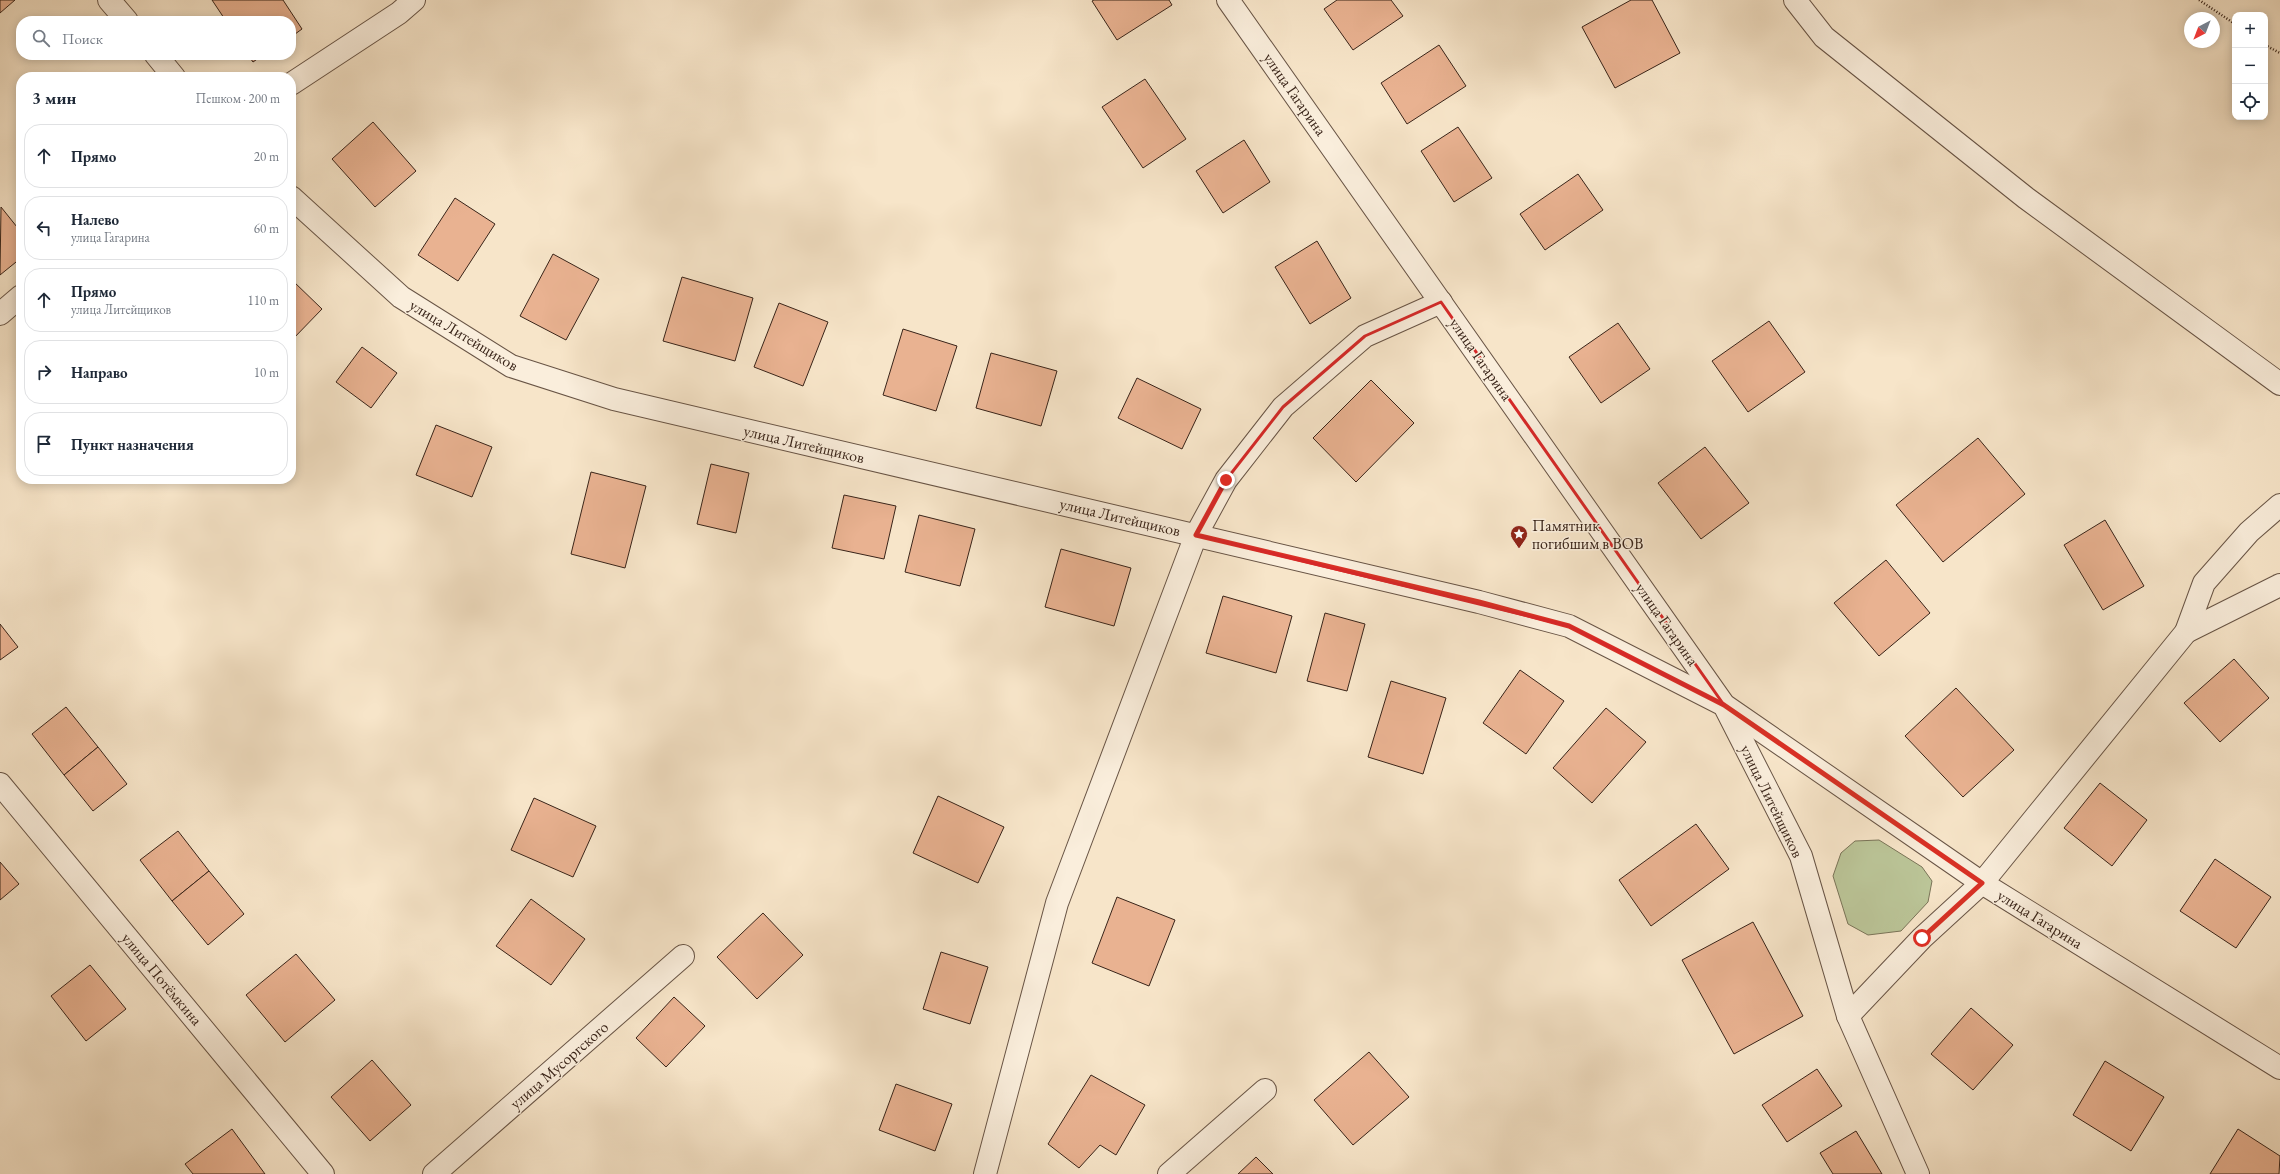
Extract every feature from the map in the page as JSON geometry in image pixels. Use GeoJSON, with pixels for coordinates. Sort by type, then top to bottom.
{"type":"FeatureCollection","features":[{"type":"Feature","properties":{"kind":"street"},"geometry":{"type":"LineString","coordinates":[[109,0],[123,16]]}},
{"type":"Feature","properties":{"kind":"street"},"geometry":{"type":"LineString","coordinates":[[296,81],[399,13],[414,0]]}},
{"type":"Feature","properties":{"kind":"street","name":"улица Гагарина"},"geometry":{"type":"LineString","coordinates":[[1228,0],[1724,705],[1982,883],[2280,1068]]}},
{"type":"Feature","properties":{"kind":"street"},"geometry":{"type":"LineString","coordinates":[[1796,0],[1824,37],[2020,193],[2280,384]]}},
{"type":"Feature","properties":{"kind":"street"},"geometry":{"type":"LineString","coordinates":[[160,60],[170,72]]}},
{"type":"Feature","properties":{"kind":"street","name":"улица Литейщиков"},"geometry":{"type":"LineString","coordinates":[[296,202],[401,297],[511,366],[614,399],[1479,602],[1569,626],[1724,705],[1801,856],[1848,1016],[1918,1174]]}},
{"type":"Feature","properties":{"kind":"street"},"geometry":{"type":"LineString","coordinates":[[0,314],[16,300]]}},
{"type":"Feature","properties":{"kind":"street"},"geometry":{"type":"LineString","coordinates":[[986,1174],[1058,903],[1196,535],[1226,480],[1283,407],[1365,336],[1441,302]]}},
{"type":"Feature","properties":{"kind":"street"},"geometry":{"type":"LineString","coordinates":[[1848,1016],[1922,938],[1982,883],[2186,632],[2204,582],[2249,532],[2280,505]]}},
{"type":"Feature","properties":{"kind":"street"},"geometry":{"type":"LineString","coordinates":[[2186,632],[2280,585]]}},
{"type":"Feature","properties":{"kind":"street","name":"улица Потёмкина"},"geometry":{"type":"LineString","coordinates":[[0,784],[323,1174]]}},
{"type":"Feature","properties":{"kind":"street","name":"улица Мусоргского"},"geometry":{"type":"LineString","coordinates":[[434,1174],[683,956]]}},
{"type":"Feature","properties":{"kind":"street"},"geometry":{"type":"LineString","coordinates":[[1169,1174],[1265,1090]]}},
{"type":"Feature","properties":{"kind":"path"},"geometry":{"type":"LineString","coordinates":[[2199,0],[2232,22]]}},
{"type":"Feature","properties":{"kind":"path"},"geometry":{"type":"LineString","coordinates":[[2268,47],[2280,53]]}},
{"type":"Feature","properties":{"kind":"highlighted area"},"geometry":{"type":"Polygon","coordinates":[[[1441,302],[1724,705],[1569,626],[1196,535],[1226,480],[1283,407],[1365,336],[1441,302]]]}},
{"type":"Feature","properties":{"kind":"green space"},"geometry":{"type":"Polygon","coordinates":[[[1879,840],[1922,867],[1932,881],[1928,902],[1901,931],[1868,935],[1848,924],[1833,876],[1841,853],[1855,841],[1879,840]]]}},
{"type":"Feature","properties":{"kind":"building"},"geometry":{"type":"Polygon","coordinates":[[[0,0],[15,0],[0,13],[0,0]]]}},
{"type":"Feature","properties":{"kind":"building"},"geometry":{"type":"Polygon","coordinates":[[[212,0],[283,0],[293,16],[223,16],[212,0]]]}},
{"type":"Feature","properties":{"kind":"building"},"geometry":{"type":"Polygon","coordinates":[[[1169,0],[1172,5],[1117,40],[1092,1],[1169,0]]]}},
{"type":"Feature","properties":{"kind":"building"},"geometry":{"type":"Polygon","coordinates":[[[1337,0],[1391,0],[1403,16],[1353,50],[1324,9],[1337,0]]]}},
{"type":"Feature","properties":{"kind":"building"},"geometry":{"type":"Polygon","coordinates":[[[1631,0],[1652,0],[1680,53],[1615,88],[1582,27],[1631,0]]]}},
{"type":"Feature","properties":{"kind":"building"},"geometry":{"type":"Polygon","coordinates":[[[296,20],[302,29],[296,33],[296,20]]]}},
{"type":"Feature","properties":{"kind":"building"},"geometry":{"type":"Polygon","coordinates":[[[1439,45],[1466,86],[1407,124],[1381,83],[1439,45]]]}},
{"type":"Feature","properties":{"kind":"building"},"geometry":{"type":"Polygon","coordinates":[[[1145,79],[1186,139],[1143,168],[1102,107],[1145,79]]]}},
{"type":"Feature","properties":{"kind":"building"},"geometry":{"type":"Polygon","coordinates":[[[373,122],[416,171],[375,207],[332,159],[373,122]]]}},
{"type":"Feature","properties":{"kind":"building"},"geometry":{"type":"Polygon","coordinates":[[[1458,127],[1492,178],[1454,202],[1421,151],[1458,127]]]}},
{"type":"Feature","properties":{"kind":"building"},"geometry":{"type":"Polygon","coordinates":[[[1244,140],[1270,182],[1223,213],[1196,171],[1244,140]]]}},
{"type":"Feature","properties":{"kind":"building"},"geometry":{"type":"Polygon","coordinates":[[[1578,174],[1603,210],[1545,250],[1520,214],[1578,174]]]}},
{"type":"Feature","properties":{"kind":"building"},"geometry":{"type":"Polygon","coordinates":[[[455,198],[495,224],[458,281],[418,255],[455,198]]]}},
{"type":"Feature","properties":{"kind":"building"},"geometry":{"type":"Polygon","coordinates":[[[1,207],[16,226],[16,262],[0,275],[1,207]]]}},
{"type":"Feature","properties":{"kind":"building"},"geometry":{"type":"Polygon","coordinates":[[[1317,241],[1351,298],[1310,324],[1275,267],[1317,241]]]}},
{"type":"Feature","properties":{"kind":"building"},"geometry":{"type":"Polygon","coordinates":[[[553,254],[599,279],[566,340],[520,316],[553,254]]]}},
{"type":"Feature","properties":{"kind":"building"},"geometry":{"type":"Polygon","coordinates":[[[682,277],[753,298],[735,361],[663,341],[682,277]]]}},
{"type":"Feature","properties":{"kind":"building"},"geometry":{"type":"Polygon","coordinates":[[[296,284],[322,309],[296,336],[296,284]]]}},
{"type":"Feature","properties":{"kind":"building"},"geometry":{"type":"Polygon","coordinates":[[[779,303],[828,322],[803,386],[754,367],[779,303]]]}},
{"type":"Feature","properties":{"kind":"building"},"geometry":{"type":"Polygon","coordinates":[[[1769,321],[1805,372],[1748,412],[1712,361],[1769,321]]]}},
{"type":"Feature","properties":{"kind":"building"},"geometry":{"type":"Polygon","coordinates":[[[1618,323],[1650,369],[1601,403],[1569,357],[1618,323]]]}},
{"type":"Feature","properties":{"kind":"building"},"geometry":{"type":"Polygon","coordinates":[[[903,329],[957,346],[936,411],[883,395],[903,329]]]}},
{"type":"Feature","properties":{"kind":"building"},"geometry":{"type":"Polygon","coordinates":[[[362,347],[397,373],[371,408],[336,382],[362,347]]]}},
{"type":"Feature","properties":{"kind":"building"},"geometry":{"type":"Polygon","coordinates":[[[991,353],[1057,371],[1041,426],[976,408],[991,353]]]}},
{"type":"Feature","properties":{"kind":"building"},"geometry":{"type":"Polygon","coordinates":[[[1137,378],[1201,409],[1182,449],[1118,418],[1137,378]]]}},
{"type":"Feature","properties":{"kind":"building"},"geometry":{"type":"Polygon","coordinates":[[[1371,380],[1414,423],[1356,482],[1313,438],[1371,380]]]}},
{"type":"Feature","properties":{"kind":"building"},"geometry":{"type":"Polygon","coordinates":[[[436,425],[492,447],[472,497],[416,475],[436,425]]]}},
{"type":"Feature","properties":{"kind":"building"},"geometry":{"type":"Polygon","coordinates":[[[1978,438],[2025,494],[1943,562],[1896,505],[1978,438]]]}},
{"type":"Feature","properties":{"kind":"building"},"geometry":{"type":"Polygon","coordinates":[[[1705,447],[1749,503],[1701,539],[1658,483],[1705,447]]]}},
{"type":"Feature","properties":{"kind":"building"},"geometry":{"type":"Polygon","coordinates":[[[711,464],[749,473],[736,533],[697,524],[711,464]]]}},
{"type":"Feature","properties":{"kind":"building"},"geometry":{"type":"Polygon","coordinates":[[[591,472],[646,486],[625,568],[571,554],[591,472]]]}},
{"type":"Feature","properties":{"kind":"building"},"geometry":{"type":"Polygon","coordinates":[[[844,495],[896,506],[884,559],[832,548],[844,495]]]}},
{"type":"Feature","properties":{"kind":"building"},"geometry":{"type":"Polygon","coordinates":[[[919,515],[975,529],[960,586],[905,572],[919,515]]]}},
{"type":"Feature","properties":{"kind":"building"},"geometry":{"type":"Polygon","coordinates":[[[2105,520],[2144,586],[2103,610],[2064,545],[2105,520]]]}},
{"type":"Feature","properties":{"kind":"building"},"geometry":{"type":"Polygon","coordinates":[[[1061,549],[1131,568],[1114,626],[1045,607],[1061,549]]]}},
{"type":"Feature","properties":{"kind":"building"},"geometry":{"type":"Polygon","coordinates":[[[1886,560],[1930,613],[1879,656],[1834,603],[1886,560]]]}},
{"type":"Feature","properties":{"kind":"building"},"geometry":{"type":"Polygon","coordinates":[[[1223,596],[1292,616],[1276,673],[1206,653],[1223,596]]]}},
{"type":"Feature","properties":{"kind":"building"},"geometry":{"type":"Polygon","coordinates":[[[1325,613],[1365,624],[1347,691],[1307,681],[1325,613]]]}},
{"type":"Feature","properties":{"kind":"building"},"geometry":{"type":"Polygon","coordinates":[[[0,624],[18,647],[0,660],[0,624]]]}},
{"type":"Feature","properties":{"kind":"building"},"geometry":{"type":"Polygon","coordinates":[[[2234,659],[2269,698],[2220,742],[2184,703],[2234,659]]]}},
{"type":"Feature","properties":{"kind":"building"},"geometry":{"type":"Polygon","coordinates":[[[1520,670],[1564,701],[1526,754],[1483,723],[1520,670]]]}},
{"type":"Feature","properties":{"kind":"building"},"geometry":{"type":"Polygon","coordinates":[[[1391,681],[1446,698],[1423,774],[1368,757],[1391,681]]]}},
{"type":"Feature","properties":{"kind":"building"},"geometry":{"type":"Polygon","coordinates":[[[1956,688],[2014,750],[1963,797],[1905,736],[1956,688]]]}},
{"type":"Feature","properties":{"kind":"building"},"geometry":{"type":"Polygon","coordinates":[[[66,707],[98,747],[64,775],[32,734],[66,707]]]}},
{"type":"Feature","properties":{"kind":"building"},"geometry":{"type":"Polygon","coordinates":[[[1606,708],[1646,742],[1592,803],[1553,768],[1606,708]]]}},
{"type":"Feature","properties":{"kind":"building"},"geometry":{"type":"Polygon","coordinates":[[[98,747],[127,784],[93,811],[64,775],[98,747]]]}},
{"type":"Feature","properties":{"kind":"building"},"geometry":{"type":"Polygon","coordinates":[[[2100,783],[2147,820],[2112,866],[2064,828],[2100,783]]]}},
{"type":"Feature","properties":{"kind":"building"},"geometry":{"type":"Polygon","coordinates":[[[938,796],[1004,827],[978,883],[913,853],[938,796]]]}},
{"type":"Feature","properties":{"kind":"building"},"geometry":{"type":"Polygon","coordinates":[[[534,798],[596,826],[573,877],[511,850],[534,798]]]}},
{"type":"Feature","properties":{"kind":"building"},"geometry":{"type":"Polygon","coordinates":[[[1696,824],[1729,869],[1651,926],[1619,880],[1696,824]]]}},
{"type":"Feature","properties":{"kind":"building"},"geometry":{"type":"Polygon","coordinates":[[[178,831],[209,871],[172,901],[140,860],[178,831]]]}},
{"type":"Feature","properties":{"kind":"building"},"geometry":{"type":"Polygon","coordinates":[[[2215,859],[2271,897],[2236,948],[2180,911],[2215,859]]]}},
{"type":"Feature","properties":{"kind":"building"},"geometry":{"type":"Polygon","coordinates":[[[0,862],[19,884],[0,900],[0,862]]]}},
{"type":"Feature","properties":{"kind":"building"},"geometry":{"type":"Polygon","coordinates":[[[209,871],[244,914],[208,945],[172,901],[209,871]]]}},
{"type":"Feature","properties":{"kind":"building"},"geometry":{"type":"Polygon","coordinates":[[[1117,897],[1175,920],[1149,986],[1092,963],[1117,897]]]}},
{"type":"Feature","properties":{"kind":"building"},"geometry":{"type":"Polygon","coordinates":[[[531,899],[585,939],[551,985],[496,946],[531,899]]]}},
{"type":"Feature","properties":{"kind":"building"},"geometry":{"type":"Polygon","coordinates":[[[763,913],[803,955],[757,999],[717,957],[763,913]]]}},
{"type":"Feature","properties":{"kind":"building"},"geometry":{"type":"Polygon","coordinates":[[[1753,922],[1803,1016],[1734,1054],[1682,960],[1753,922]]]}},
{"type":"Feature","properties":{"kind":"building"},"geometry":{"type":"Polygon","coordinates":[[[941,952],[988,967],[970,1024],[923,1009],[941,952]]]}},
{"type":"Feature","properties":{"kind":"building"},"geometry":{"type":"Polygon","coordinates":[[[296,954],[335,1000],[285,1042],[246,995],[296,954]]]}},
{"type":"Feature","properties":{"kind":"building"},"geometry":{"type":"Polygon","coordinates":[[[90,965],[126,1009],[86,1041],[51,996],[90,965]]]}},
{"type":"Feature","properties":{"kind":"building"},"geometry":{"type":"Polygon","coordinates":[[[674,997],[705,1026],[666,1067],[636,1038],[674,997]]]}},
{"type":"Feature","properties":{"kind":"building"},"geometry":{"type":"Polygon","coordinates":[[[1971,1008],[2013,1045],[1973,1090],[1931,1054],[1971,1008]]]}},
{"type":"Feature","properties":{"kind":"building"},"geometry":{"type":"Polygon","coordinates":[[[1369,1052],[1409,1097],[1353,1145],[1314,1100],[1369,1052]]]}},
{"type":"Feature","properties":{"kind":"building"},"geometry":{"type":"Polygon","coordinates":[[[372,1060],[411,1105],[370,1141],[331,1097],[372,1060]]]}},
{"type":"Feature","properties":{"kind":"building"},"geometry":{"type":"Polygon","coordinates":[[[2105,1061],[2164,1097],[2131,1151],[2073,1115],[2105,1061]]]}},
{"type":"Feature","properties":{"kind":"building"},"geometry":{"type":"Polygon","coordinates":[[[1817,1069],[1842,1106],[1787,1142],[1762,1105],[1817,1069]]]}},
{"type":"Feature","properties":{"kind":"building"},"geometry":{"type":"Polygon","coordinates":[[[1091,1075],[1145,1105],[1116,1155],[1100,1145],[1079,1168],[1048,1144],[1091,1075]]]}},
{"type":"Feature","properties":{"kind":"building"},"geometry":{"type":"Polygon","coordinates":[[[896,1084],[952,1104],[935,1151],[879,1130],[896,1084]]]}},
{"type":"Feature","properties":{"kind":"building"},"geometry":{"type":"Polygon","coordinates":[[[232,1129],[265,1174],[193,1174],[185,1164],[232,1129]]]}},
{"type":"Feature","properties":{"kind":"building"},"geometry":{"type":"Polygon","coordinates":[[[2238,1129],[2280,1156],[2279,1174],[2210,1174],[2238,1129]]]}},
{"type":"Feature","properties":{"kind":"building"},"geometry":{"type":"Polygon","coordinates":[[[1856,1131],[1882,1174],[1833,1174],[1820,1153],[1856,1131]]]}},
{"type":"Feature","properties":{"kind":"building"},"geometry":{"type":"Polygon","coordinates":[[[1256,1157],[1273,1174],[1238,1174],[1256,1157]]]}},
{"type":"Feature","properties":{"kind":"place","name":"Памятник погибшим в ВОВ"},"geometry":{"type":"Point","coordinates":[1519,549]}},
{"type":"Feature","properties":{"kind":"route"},"geometry":{"type":"LineString","coordinates":[[1226,480],[1196,535],[1479,602],[1569,626],[1724,705],[1982,883],[1922,938]]}}]}
